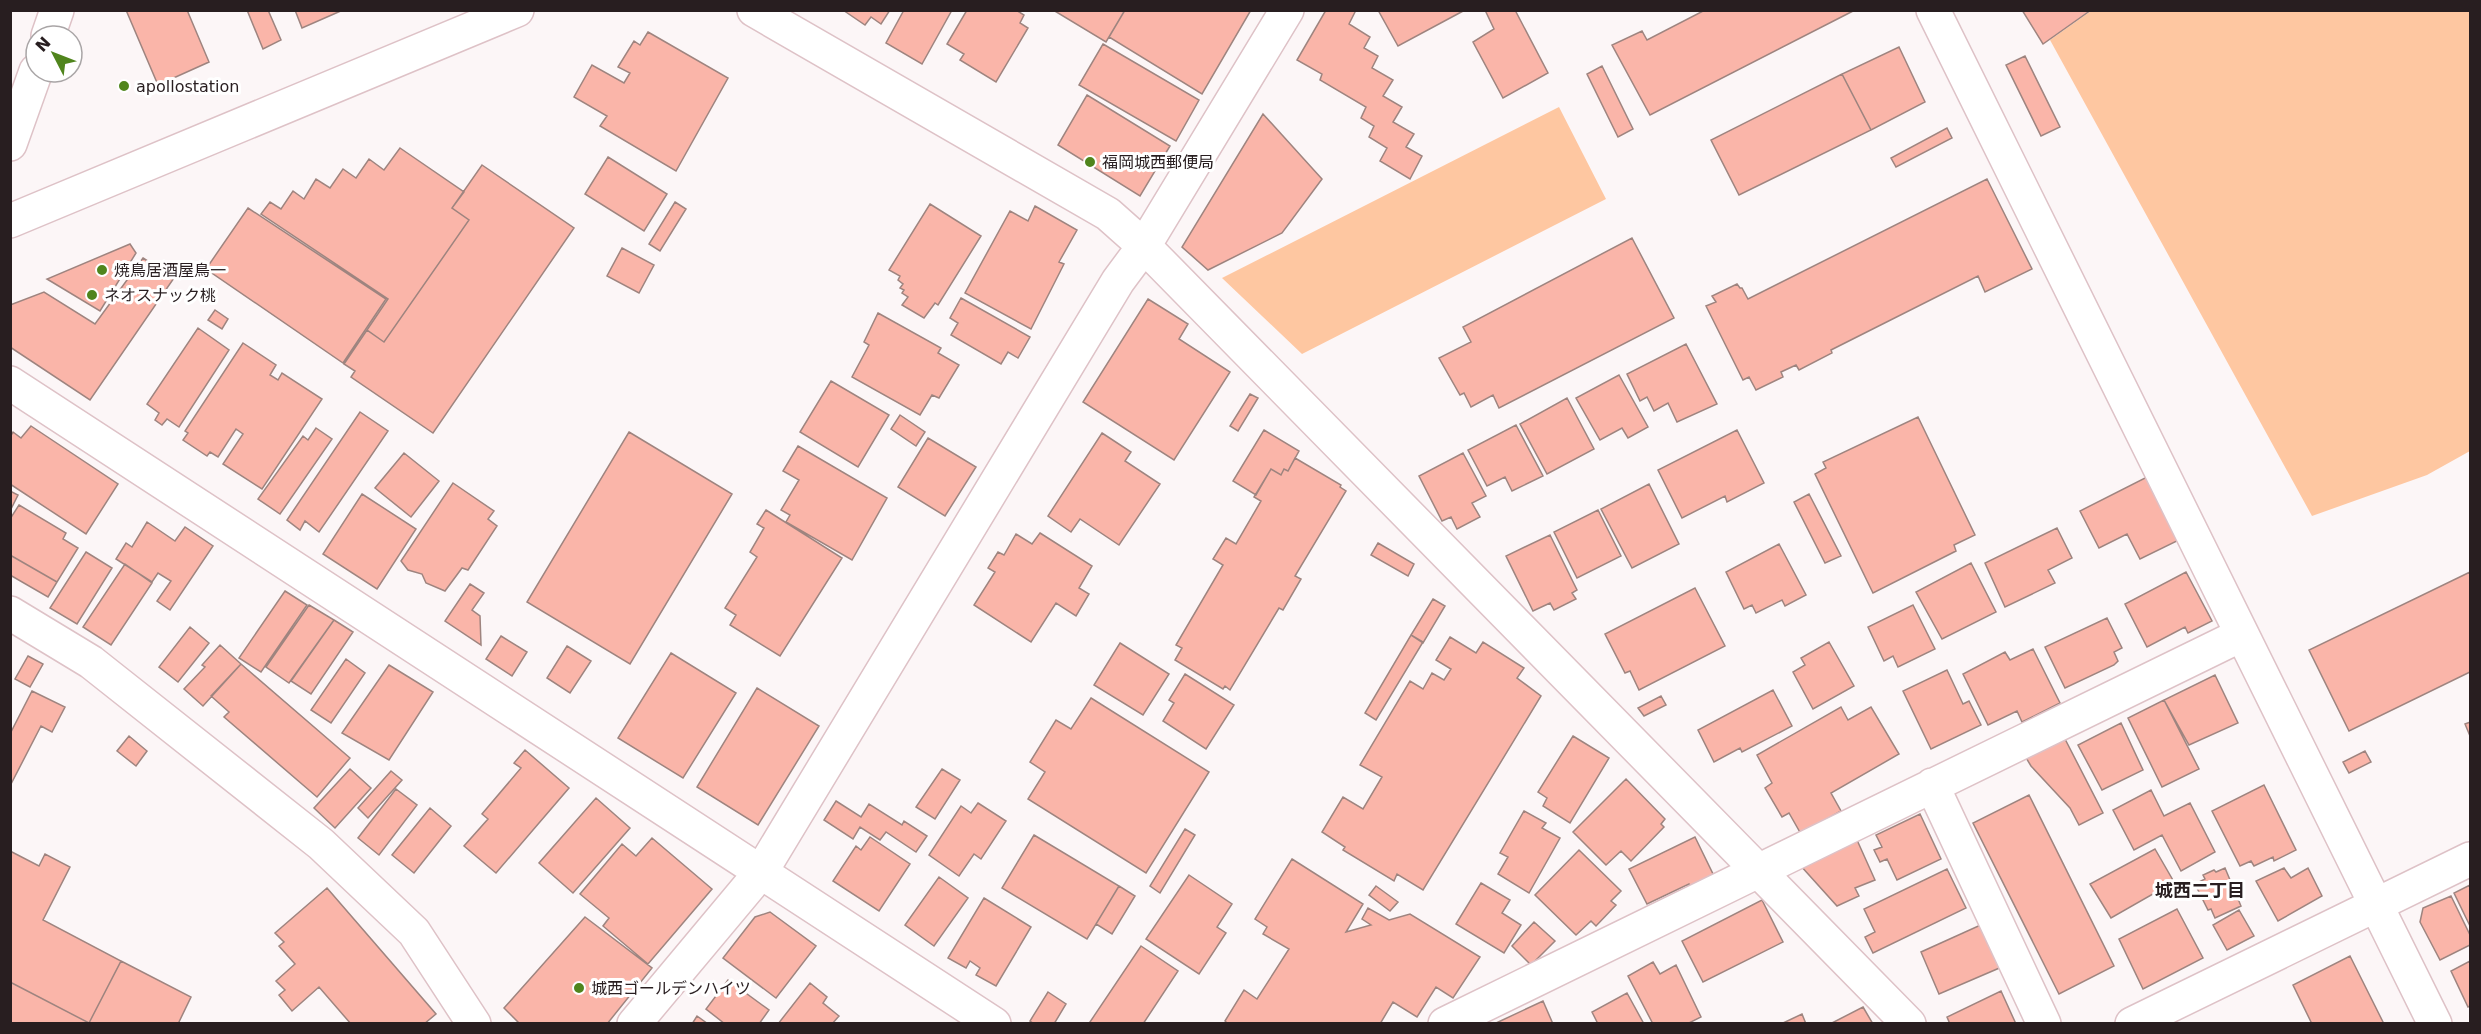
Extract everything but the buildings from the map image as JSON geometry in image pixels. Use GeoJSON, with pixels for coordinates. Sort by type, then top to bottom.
{"type":"FeatureCollection","features":[{"type":"Feature","properties":{"kind":"street"},"geometry":{"type":"LineString","coordinates":[[10,221],[517,10]]}},
{"type":"Feature","properties":{"kind":"street"},"geometry":{"type":"LineString","coordinates":[[754,10],[1108,214],[1144,246],[1909,1023]]}},
{"type":"Feature","properties":{"kind":"street"},"geometry":{"type":"LineString","coordinates":[[634,1023],[761,872],[1118,281],[1144,246],[1287,10]]}},
{"type":"Feature","properties":{"kind":"street"},"geometry":{"type":"LineString","coordinates":[[1933,10],[2375,906],[2435,1023]]}},
{"type":"Feature","properties":{"kind":"street"},"geometry":{"type":"LineString","coordinates":[[10,144],[31,84]]}},
{"type":"Feature","properties":{"kind":"street"},"geometry":{"type":"LineString","coordinates":[[10,383],[994,1023]]}},
{"type":"Feature","properties":{"kind":"street"},"geometry":{"type":"LineString","coordinates":[[10,613],[91,662],[321,844],[414,932],[474,1023]]}},
{"type":"Feature","properties":{"kind":"street"},"geometry":{"type":"LineString","coordinates":[[1445,1023],[2241,634]]}},
{"type":"Feature","properties":{"kind":"street"},"geometry":{"type":"LineString","coordinates":[[1932,785],[2044,1023]]}},
{"type":"Feature","properties":{"kind":"street"},"geometry":{"type":"LineString","coordinates":[[2132,1023],[2470,859]]}},
{"type":"Feature","properties":{"kind":"shaded area"},"geometry":{"type":"Polygon","coordinates":[[[2091,11],[2470,11],[2470,451],[2427,475],[2312,516],[2050,40],[2091,11]]]}},
{"type":"Feature","properties":{"kind":"shaded area"},"geometry":{"type":"Polygon","coordinates":[[[1559,107],[1606,199],[1302,354],[1222,278],[1559,107]]]}},
{"type":"Feature","properties":{"kind":"place","name":"apollostation"},"geometry":{"type":"Point","coordinates":[124,86]}},
{"type":"Feature","properties":{"kind":"place","name":"福岡城西郵便局"},"geometry":{"type":"Point","coordinates":[1090,162]}},
{"type":"Feature","properties":{"kind":"place","name":"焼鳥居酒屋鳥一"},"geometry":{"type":"Point","coordinates":[102,270]}},
{"type":"Feature","properties":{"kind":"place","name":"ネオスナック桃"},"geometry":{"type":"Point","coordinates":[92,295]}},
{"type":"Feature","properties":{"kind":"place","name":"城西ゴールデンハイツ"},"geometry":{"type":"Point","coordinates":[579,988]}},
{"type":"Feature","properties":{"kind":"district","name":"城西二丁目"},"geometry":{"type":"Point","coordinates":[2200,890]}}]}
